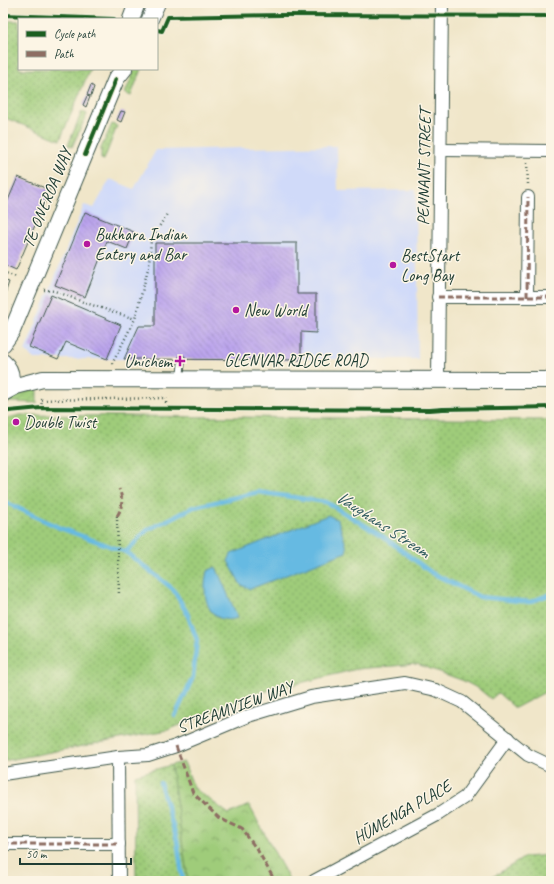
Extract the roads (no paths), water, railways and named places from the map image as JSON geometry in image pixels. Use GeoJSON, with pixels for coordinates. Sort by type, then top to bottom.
{"type":"FeatureCollection","features":[{"type":"Feature","properties":{"kind":"street"},"geometry":{"type":"LineString","coordinates":[[129,3],[144,3]]}},
{"type":"Feature","properties":{"kind":"street"},"geometry":{"type":"LineString","coordinates":[[131,18],[137,3]]}},
{"type":"Feature","properties":{"kind":"street"},"geometry":{"type":"LineString","coordinates":[[150,18],[157,3]]}},
{"type":"Feature","properties":{"kind":"street","name":"PENNANT STREET"},"geometry":{"type":"LineString","coordinates":[[438,379],[438,297],[442,150],[442,3]]}},
{"type":"Feature","properties":{"kind":"street","name":"TE ONEROA WAY"},"geometry":{"type":"LineString","coordinates":[[3,344],[12,331],[119,72]]}},
{"type":"Feature","properties":{"kind":"street"},"geometry":{"type":"LineString","coordinates":[[442,150],[551,151]]}},
{"type":"Feature","properties":{"kind":"street"},"geometry":{"type":"LineString","coordinates":[[527,297],[528,198]]}},
{"type":"Feature","properties":{"kind":"street"},"geometry":{"type":"LineString","coordinates":[[438,297],[551,297]]}},
{"type":"Feature","properties":{"kind":"street","name":"TE ONEROA WAY"},"geometry":{"type":"LineString","coordinates":[[4,392],[11,382],[7,367],[12,331]]}},
{"type":"Feature","properties":{"kind":"street","name":"GLENVAR RIDGE ROAD"},"geometry":{"type":"LineString","coordinates":[[7,367],[40,380]]}},
{"type":"Feature","properties":{"kind":"street","name":"GLENVAR RIDGE ROAD"},"geometry":{"type":"LineString","coordinates":[[4,392],[16,386],[40,380],[551,380]]}},
{"type":"Feature","properties":{"kind":"street","name":"STREAMVIEW WAY"},"geometry":{"type":"LineString","coordinates":[[3,774],[148,755],[176,746],[248,716],[311,697],[405,683],[436,690],[462,702],[528,754],[551,766]]}},
{"type":"Feature","properties":{"kind":"street","name":"HŪMENGA PLACE"},"geometry":{"type":"LineString","coordinates":[[314,881],[439,814],[465,797],[508,738]]}},
{"type":"Feature","properties":{"kind":"street"},"geometry":{"type":"LineString","coordinates":[[118,758],[119,881]]}},
{"type":"Feature","properties":{"kind":"street"},"geometry":{"type":"LineString","coordinates":[[3,844],[119,844]]}},
{"type":"Feature","properties":{"kind":"lane"},"geometry":{"type":"LineString","coordinates":[[180,379],[182,359]]}},
{"type":"Feature","properties":{"kind":"water"},"geometry":{"type":"Polygon","coordinates":[[[328,515],[338,520],[347,548],[346,552],[250,589],[241,585],[228,561],[231,554],[328,515]]]}},
{"type":"Feature","properties":{"kind":"water"},"geometry":{"type":"Polygon","coordinates":[[[216,567],[238,618],[228,620],[219,618],[209,607],[206,599],[205,580],[207,571],[216,567]]]}},
{"type":"Feature","properties":{"kind":"waterway","name":"Vaughans Stream"},"geometry":{"type":"LineString","coordinates":[[126,552],[147,530],[194,507],[258,492],[326,502],[381,535],[432,573],[480,597],[530,602],[551,594]]}},
{"type":"Feature","properties":{"kind":"waterway"},"geometry":{"type":"LineString","coordinates":[[3,501],[60,528],[126,552],[173,589],[187,613],[197,640],[193,677],[175,716]]}},
{"type":"Feature","properties":{"kind":"waterway","name":"Vaughans Stream"},"geometry":{"type":"LineString","coordinates":[[160,783],[177,840],[183,881]]}},
{"type":"Feature","properties":{"kind":"place","name":"Bukhara Indian Eatery and Bar"},"geometry":{"type":"Point","coordinates":[87,244]}},
{"type":"Feature","properties":{"kind":"place","name":"BestStart Long Bay"},"geometry":{"type":"Point","coordinates":[393,265]}},
{"type":"Feature","properties":{"kind":"place","name":"New World"},"geometry":{"type":"Point","coordinates":[236,310]}},
{"type":"Feature","properties":{"kind":"place","name":"Unichem"},"geometry":{"type":"Point","coordinates":[180,361]}},
{"type":"Feature","properties":{"kind":"place","name":"Double Twist"},"geometry":{"type":"Point","coordinates":[16,422]}}]}
